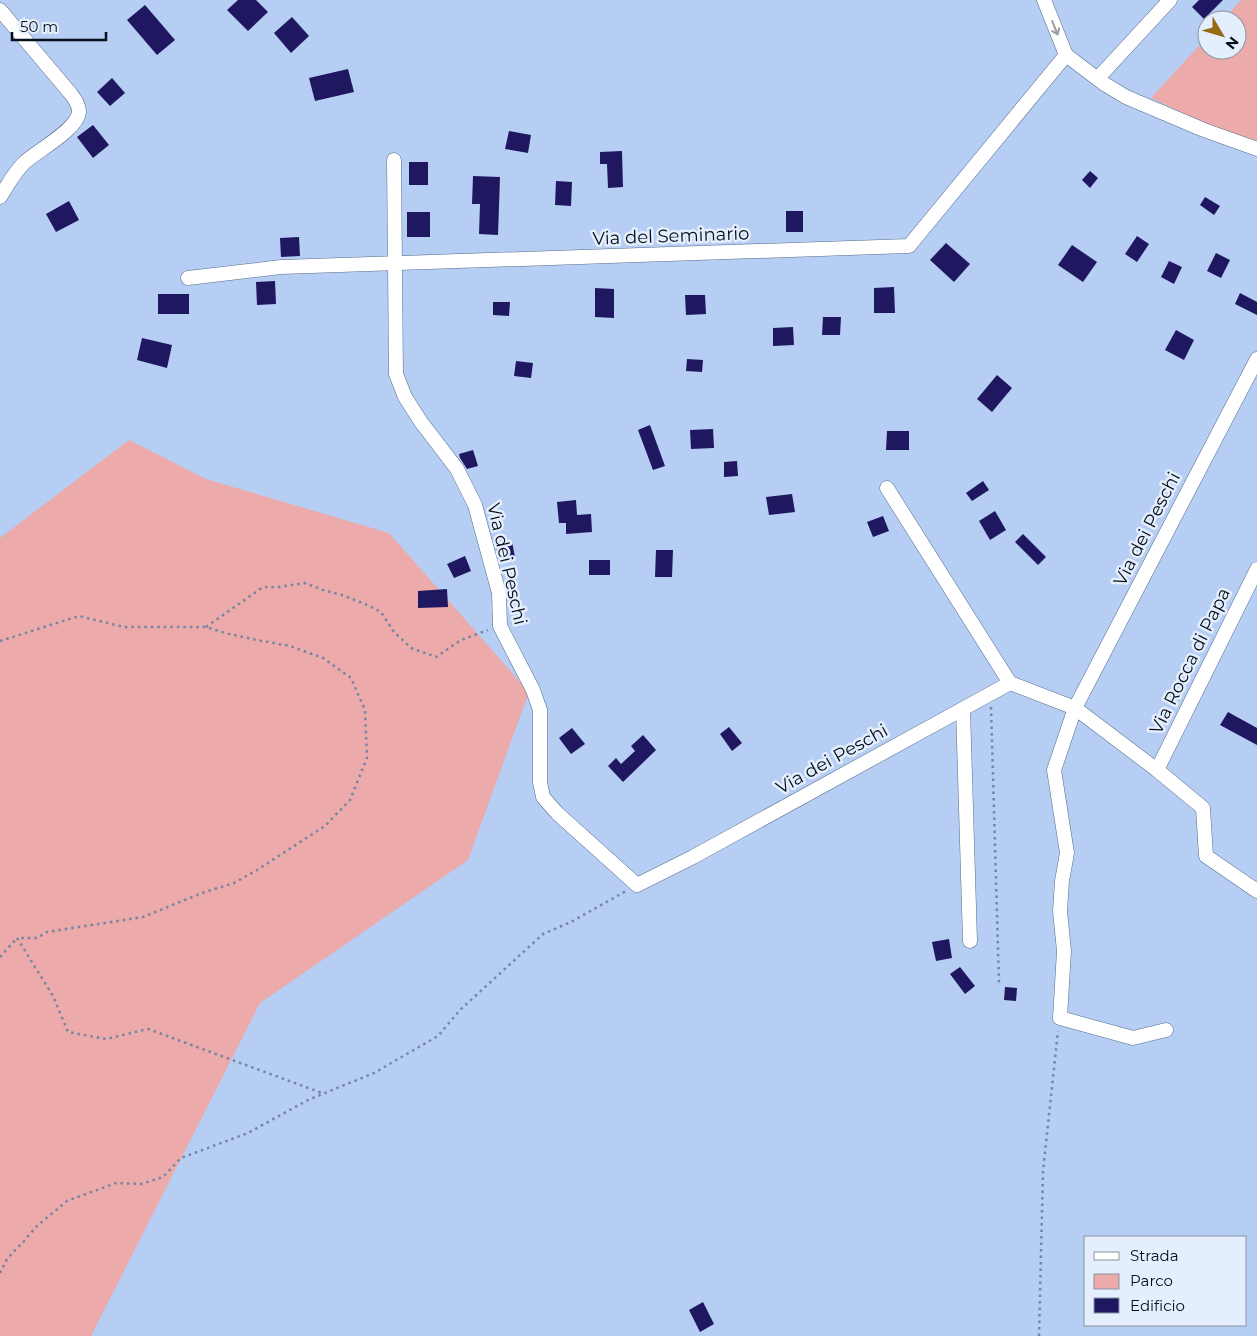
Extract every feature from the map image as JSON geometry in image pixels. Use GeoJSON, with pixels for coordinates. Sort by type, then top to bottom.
{"type":"FeatureCollection","features":[{"type":"Feature","properties":{"kind":"street"},"geometry":{"type":"LineString","coordinates":[[1044,0],[1066,55],[1119,93],[1204,130],[1257,149]]}},
{"type":"Feature","properties":{"kind":"street"},"geometry":{"type":"LineString","coordinates":[[1098,78],[1170,0]]}},
{"type":"Feature","properties":{"kind":"street"},"geometry":{"type":"LineString","coordinates":[[0,10],[71,94],[79,110],[75,121],[65,132],[18,169],[0,197]]}},
{"type":"Feature","properties":{"kind":"street","name":"Via del Seminario"},"geometry":{"type":"LineString","coordinates":[[188,278],[281,267],[909,246],[1066,55]]}},
{"type":"Feature","properties":{"kind":"street","name":"Via dei Peschi"},"geometry":{"type":"LineString","coordinates":[[394,160],[396,374],[405,397],[421,422],[457,469],[475,504],[499,593],[500,626],[540,710],[540,782],[543,797],[637,885],[693,857],[1010,683]]}},
{"type":"Feature","properties":{"kind":"street","name":"Via dei Peschi"},"geometry":{"type":"LineString","coordinates":[[1060,1018],[1064,951],[1060,911],[1062,881],[1067,854],[1054,770],[1075,708],[1257,358]]}},
{"type":"Feature","properties":{"kind":"street"},"geometry":{"type":"LineString","coordinates":[[888,488],[1010,683],[1075,708],[1157,770],[1203,808],[1206,856],[1257,891]]}},
{"type":"Feature","properties":{"kind":"street","name":"Via Rocca di Papa"},"geometry":{"type":"LineString","coordinates":[[1157,770],[1257,568]]}},
{"type":"Feature","properties":{"kind":"street"},"geometry":{"type":"LineString","coordinates":[[963,709],[970,941]]}},
{"type":"Feature","properties":{"kind":"street"},"geometry":{"type":"LineString","coordinates":[[1060,1018],[1132,1038],[1166,1030]]}},
{"type":"Feature","properties":{"kind":"path"},"geometry":{"type":"LineString","coordinates":[[206,628],[263,587],[306,583],[322,590],[342,595],[381,612],[394,632],[411,648],[436,658],[461,640],[500,626]]}},
{"type":"Feature","properties":{"kind":"path"},"geometry":{"type":"LineString","coordinates":[[0,641],[80,616],[124,627],[206,628],[290,646],[323,658],[351,678],[366,710],[368,758],[350,800],[325,826],[234,883],[202,893],[142,917],[47,932],[37,938],[17,938],[0,957]]}},
{"type":"Feature","properties":{"kind":"path"},"geometry":{"type":"LineString","coordinates":[[991,694],[999,983]]}},
{"type":"Feature","properties":{"kind":"path"},"geometry":{"type":"LineString","coordinates":[[0,1273],[7,1259],[24,1240],[67,1201],[116,1183],[141,1184],[163,1177],[181,1158],[248,1133],[308,1100],[374,1073],[438,1036],[460,1010],[543,934],[571,922],[637,885]]}},
{"type":"Feature","properties":{"kind":"path"},"geometry":{"type":"LineString","coordinates":[[17,938],[52,996],[68,1032],[106,1039],[148,1030],[324,1094]]}},
{"type":"Feature","properties":{"kind":"path"},"geometry":{"type":"LineString","coordinates":[[1040,1336],[1043,1171],[1060,1018]]}},
{"type":"Feature","properties":{"kind":"green space"},"geometry":{"type":"Polygon","coordinates":[[[1241,0],[1257,0],[1257,145],[1228,135],[1151,98],[1197,48],[1197,60],[1247,60],[1247,10],[1232,10],[1241,0]]]}},
{"type":"Feature","properties":{"kind":"green space"},"geometry":{"type":"Polygon","coordinates":[[[129,440],[206,479],[389,533],[529,692],[468,860],[260,1003],[91,1336],[0,1336],[0,538],[129,440]]]}},
{"type":"Feature","properties":{"kind":"building"},"geometry":{"type":"Polygon","coordinates":[[[238,0],[256,0],[268,12],[248,31],[227,10],[238,0]]]}},
{"type":"Feature","properties":{"kind":"building"},"geometry":{"type":"Polygon","coordinates":[[[1199,0],[1223,0],[1213,10],[1197,10],[1197,12],[1192,7],[1199,0]]]}},
{"type":"Feature","properties":{"kind":"building"},"geometry":{"type":"Polygon","coordinates":[[[145,5],[175,40],[157,55],[127,20],[145,5]]]}},
{"type":"Feature","properties":{"kind":"building"},"geometry":{"type":"Polygon","coordinates":[[[292,17],[309,36],[291,53],[274,33],[292,17]]]}},
{"type":"Feature","properties":{"kind":"building"},"geometry":{"type":"Polygon","coordinates":[[[348,69],[354,92],[315,101],[309,78],[348,69]]]}},
{"type":"Feature","properties":{"kind":"building"},"geometry":{"type":"Polygon","coordinates":[[[112,78],[125,93],[110,106],[97,92],[112,78]]]}},
{"type":"Feature","properties":{"kind":"building"},"geometry":{"type":"Polygon","coordinates":[[[93,125],[109,145],[93,158],[77,137],[93,125]]]}},
{"type":"Feature","properties":{"kind":"building"},"geometry":{"type":"Polygon","coordinates":[[[509,131],[531,135],[528,153],[505,149],[509,131]]]}},
{"type":"Feature","properties":{"kind":"building"},"geometry":{"type":"Polygon","coordinates":[[[622,151],[623,187],[608,188],[607,164],[600,164],[600,152],[622,151]]]}},
{"type":"Feature","properties":{"kind":"building"},"geometry":{"type":"Polygon","coordinates":[[[409,162],[428,162],[428,185],[409,185],[409,162]]]}},
{"type":"Feature","properties":{"kind":"building"},"geometry":{"type":"Polygon","coordinates":[[[1090,171],[1098,178],[1090,188],[1082,180],[1090,171]]]}},
{"type":"Feature","properties":{"kind":"building"},"geometry":{"type":"Polygon","coordinates":[[[473,176],[500,177],[498,235],[479,234],[480,204],[472,204],[473,176]]]}},
{"type":"Feature","properties":{"kind":"building"},"geometry":{"type":"Polygon","coordinates":[[[556,181],[572,182],[571,206],[555,205],[556,181]]]}},
{"type":"Feature","properties":{"kind":"building"},"geometry":{"type":"Polygon","coordinates":[[[1205,197],[1220,206],[1214,215],[1200,205],[1205,197]]]}},
{"type":"Feature","properties":{"kind":"building"},"geometry":{"type":"Polygon","coordinates":[[[69,201],[79,220],[56,232],[46,214],[69,201]]]}},
{"type":"Feature","properties":{"kind":"building"},"geometry":{"type":"Polygon","coordinates":[[[786,211],[803,211],[803,232],[786,232],[786,211]]]}},
{"type":"Feature","properties":{"kind":"building"},"geometry":{"type":"Polygon","coordinates":[[[407,212],[430,212],[430,237],[407,237],[407,212]]]}},
{"type":"Feature","properties":{"kind":"building"},"geometry":{"type":"Polygon","coordinates":[[[1137,236],[1149,244],[1137,262],[1125,254],[1137,236]]]}},
{"type":"Feature","properties":{"kind":"building"},"geometry":{"type":"Polygon","coordinates":[[[299,237],[300,256],[281,257],[280,238],[299,237]]]}},
{"type":"Feature","properties":{"kind":"building"},"geometry":{"type":"Polygon","coordinates":[[[946,243],[970,264],[954,282],[930,260],[946,243]]]}},
{"type":"Feature","properties":{"kind":"building"},"geometry":{"type":"Polygon","coordinates":[[[1072,245],[1097,262],[1083,282],[1058,265],[1072,245]]]}},
{"type":"Feature","properties":{"kind":"building"},"geometry":{"type":"Polygon","coordinates":[[[1216,253],[1230,260],[1221,278],[1207,271],[1216,253]]]}},
{"type":"Feature","properties":{"kind":"building"},"geometry":{"type":"Polygon","coordinates":[[[1169,261],[1182,267],[1174,284],[1161,277],[1169,261]]]}},
{"type":"Feature","properties":{"kind":"building"},"geometry":{"type":"Polygon","coordinates":[[[275,281],[276,304],[257,305],[256,282],[275,281]]]}},
{"type":"Feature","properties":{"kind":"building"},"geometry":{"type":"Polygon","coordinates":[[[894,287],[895,313],[874,313],[874,288],[894,287]]]}},
{"type":"Feature","properties":{"kind":"building"},"geometry":{"type":"Polygon","coordinates":[[[595,288],[614,289],[614,318],[595,317],[595,288]]]}},
{"type":"Feature","properties":{"kind":"building"},"geometry":{"type":"Polygon","coordinates":[[[1240,293],[1257,302],[1257,315],[1235,304],[1240,293]]]}},
{"type":"Feature","properties":{"kind":"building"},"geometry":{"type":"Polygon","coordinates":[[[158,294],[189,294],[189,314],[158,314],[158,294]]]}},
{"type":"Feature","properties":{"kind":"building"},"geometry":{"type":"Polygon","coordinates":[[[685,295],[705,295],[706,314],[686,315],[685,295]]]}},
{"type":"Feature","properties":{"kind":"building"},"geometry":{"type":"Polygon","coordinates":[[[493,302],[510,302],[509,316],[493,315],[493,302]]]}},
{"type":"Feature","properties":{"kind":"building"},"geometry":{"type":"Polygon","coordinates":[[[823,317],[841,317],[840,335],[822,335],[823,317]]]}},
{"type":"Feature","properties":{"kind":"building"},"geometry":{"type":"Polygon","coordinates":[[[793,327],[794,345],[773,346],[773,328],[793,327]]]}},
{"type":"Feature","properties":{"kind":"building"},"geometry":{"type":"Polygon","coordinates":[[[1176,330],[1194,340],[1184,360],[1165,350],[1176,330]]]}},
{"type":"Feature","properties":{"kind":"building"},"geometry":{"type":"Polygon","coordinates":[[[142,338],[172,345],[167,368],[137,360],[142,338]]]}},
{"type":"Feature","properties":{"kind":"building"},"geometry":{"type":"Polygon","coordinates":[[[687,359],[703,360],[702,372],[686,371],[687,359]]]}},
{"type":"Feature","properties":{"kind":"building"},"geometry":{"type":"Polygon","coordinates":[[[516,361],[533,363],[531,378],[514,376],[516,361]]]}},
{"type":"Feature","properties":{"kind":"building"},"geometry":{"type":"Polygon","coordinates":[[[997,375],[1012,388],[992,412],[977,399],[997,375]]]}},
{"type":"Feature","properties":{"kind":"building"},"geometry":{"type":"Polygon","coordinates":[[[650,425],[665,466],[653,470],[638,430],[650,425]]]}},
{"type":"Feature","properties":{"kind":"building"},"geometry":{"type":"Polygon","coordinates":[[[713,429],[714,448],[691,449],[690,430],[713,429]]]}},
{"type":"Feature","properties":{"kind":"building"},"geometry":{"type":"Polygon","coordinates":[[[887,431],[909,431],[909,450],[886,450],[887,431]]]}},
{"type":"Feature","properties":{"kind":"building"},"geometry":{"type":"Polygon","coordinates":[[[473,450],[478,466],[467,469],[459,454],[473,450]]]}},
{"type":"Feature","properties":{"kind":"building"},"geometry":{"type":"Polygon","coordinates":[[[737,461],[738,476],[724,477],[724,462],[737,461]]]}},
{"type":"Feature","properties":{"kind":"building"},"geometry":{"type":"Polygon","coordinates":[[[983,481],[989,490],[972,501],[966,493],[983,481]]]}},
{"type":"Feature","properties":{"kind":"building"},"geometry":{"type":"Polygon","coordinates":[[[792,494],[795,512],[769,515],[766,497],[792,494]]]}},
{"type":"Feature","properties":{"kind":"building"},"geometry":{"type":"Polygon","coordinates":[[[576,500],[577,515],[591,514],[592,532],[566,534],[566,523],[559,523],[557,502],[576,500]]]}},
{"type":"Feature","properties":{"kind":"building"},"geometry":{"type":"Polygon","coordinates":[[[995,511],[1006,530],[990,540],[979,521],[995,511]]]}},
{"type":"Feature","properties":{"kind":"building"},"geometry":{"type":"Polygon","coordinates":[[[883,516],[889,531],[873,537],[867,522],[883,516]]]}},
{"type":"Feature","properties":{"kind":"building"},"geometry":{"type":"Polygon","coordinates":[[[1023,534],[1046,557],[1038,565],[1015,542],[1023,534]]]}},
{"type":"Feature","properties":{"kind":"building"},"geometry":{"type":"Polygon","coordinates":[[[512,542],[515,557],[499,561],[495,546],[512,542]]]}},
{"type":"Feature","properties":{"kind":"building"},"geometry":{"type":"Polygon","coordinates":[[[656,550],[673,550],[672,577],[655,577],[656,550]]]}},
{"type":"Feature","properties":{"kind":"building"},"geometry":{"type":"Polygon","coordinates":[[[465,556],[471,571],[454,578],[447,564],[465,556]]]}},
{"type":"Feature","properties":{"kind":"building"},"geometry":{"type":"Polygon","coordinates":[[[589,560],[610,560],[610,575],[589,575],[589,560]]]}},
{"type":"Feature","properties":{"kind":"building"},"geometry":{"type":"Polygon","coordinates":[[[447,589],[448,607],[418,608],[418,591],[447,589]]]}},
{"type":"Feature","properties":{"kind":"building"},"geometry":{"type":"Polygon","coordinates":[[[1228,712],[1257,728],[1257,745],[1220,725],[1228,712]]]}},
{"type":"Feature","properties":{"kind":"building"},"geometry":{"type":"Polygon","coordinates":[[[729,727],[742,743],[732,751],[720,734],[729,727]]]}},
{"type":"Feature","properties":{"kind":"building"},"geometry":{"type":"Polygon","coordinates":[[[572,728],[585,744],[571,754],[559,738],[572,728]]]}},
{"type":"Feature","properties":{"kind":"building"},"geometry":{"type":"Polygon","coordinates":[[[643,735],[656,750],[623,782],[608,766],[616,758],[621,764],[635,751],[631,746],[643,735]]]}},
{"type":"Feature","properties":{"kind":"building"},"geometry":{"type":"Polygon","coordinates":[[[949,939],[952,958],[936,961],[932,942],[949,939]]]}},
{"type":"Feature","properties":{"kind":"building"},"geometry":{"type":"Polygon","coordinates":[[[960,967],[975,986],[965,994],[950,974],[960,967]]]}},
{"type":"Feature","properties":{"kind":"building"},"geometry":{"type":"Polygon","coordinates":[[[1005,987],[1017,988],[1016,1001],[1004,1000],[1005,987]]]}},
{"type":"Feature","properties":{"kind":"building"},"geometry":{"type":"Polygon","coordinates":[[[703,1302],[714,1324],[700,1332],[689,1310],[703,1302]]]}}]}
